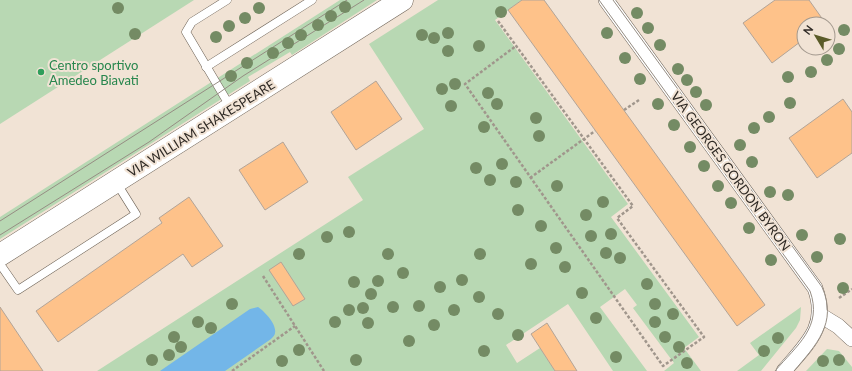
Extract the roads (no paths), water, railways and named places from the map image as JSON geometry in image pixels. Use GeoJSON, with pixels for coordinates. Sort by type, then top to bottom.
{"type":"FeatureCollection","features":[{"type":"Feature","properties":{"kind":"main road","name":"VIA WILLIAM SHAKESPEARE"},"geometry":{"type":"LineString","coordinates":[[0,255],[402,0]]}},
{"type":"Feature","properties":{"kind":"street","name":"VIA GEORGES GORDON BYRON"},"geometry":{"type":"LineString","coordinates":[[606,0],[810,280],[818,296],[820,315]]}},
{"type":"Feature","properties":{"kind":"street"},"geometry":{"type":"LineString","coordinates":[[784,371],[815,332],[820,315],[838,326],[852,339]]}},
{"type":"Feature","properties":{"kind":"lane"},"geometry":{"type":"LineString","coordinates":[[227,0],[188,27],[186,32],[188,38],[232,109]]}},
{"type":"Feature","properties":{"kind":"lane"},"geometry":{"type":"LineString","coordinates":[[206,67],[312,0]]}},
{"type":"Feature","properties":{"kind":"lane"},"geometry":{"type":"LineString","coordinates":[[0,264],[18,290],[136,214],[116,182]]}},
{"type":"Feature","properties":{"kind":"water"},"geometry":{"type":"Polygon","coordinates":[[[258,307],[272,322],[275,329],[275,334],[271,339],[225,371],[160,371],[250,309],[258,307]]]}},
{"type":"Feature","properties":{"kind":"tram line"},"geometry":{"type":"LineString","coordinates":[[0,221],[347,0]]}},
{"type":"Feature","properties":{"kind":"tram line"},"geometry":{"type":"LineString","coordinates":[[0,235],[149,142],[243,76],[364,0]]}},
{"type":"Feature","properties":{"kind":"tram line"},"geometry":{"type":"LineString","coordinates":[[599,0],[810,291],[813,304],[813,315],[806,335],[775,371]]}},
{"type":"Feature","properties":{"kind":"tram line"},"geometry":{"type":"LineString","coordinates":[[613,0],[822,287],[826,300],[826,323],[817,342],[794,371]]}},
{"type":"Feature","properties":{"kind":"place","name":"Centro sportivo Amedeo Biavati"},"geometry":{"type":"Point","coordinates":[41,72]}}]}
